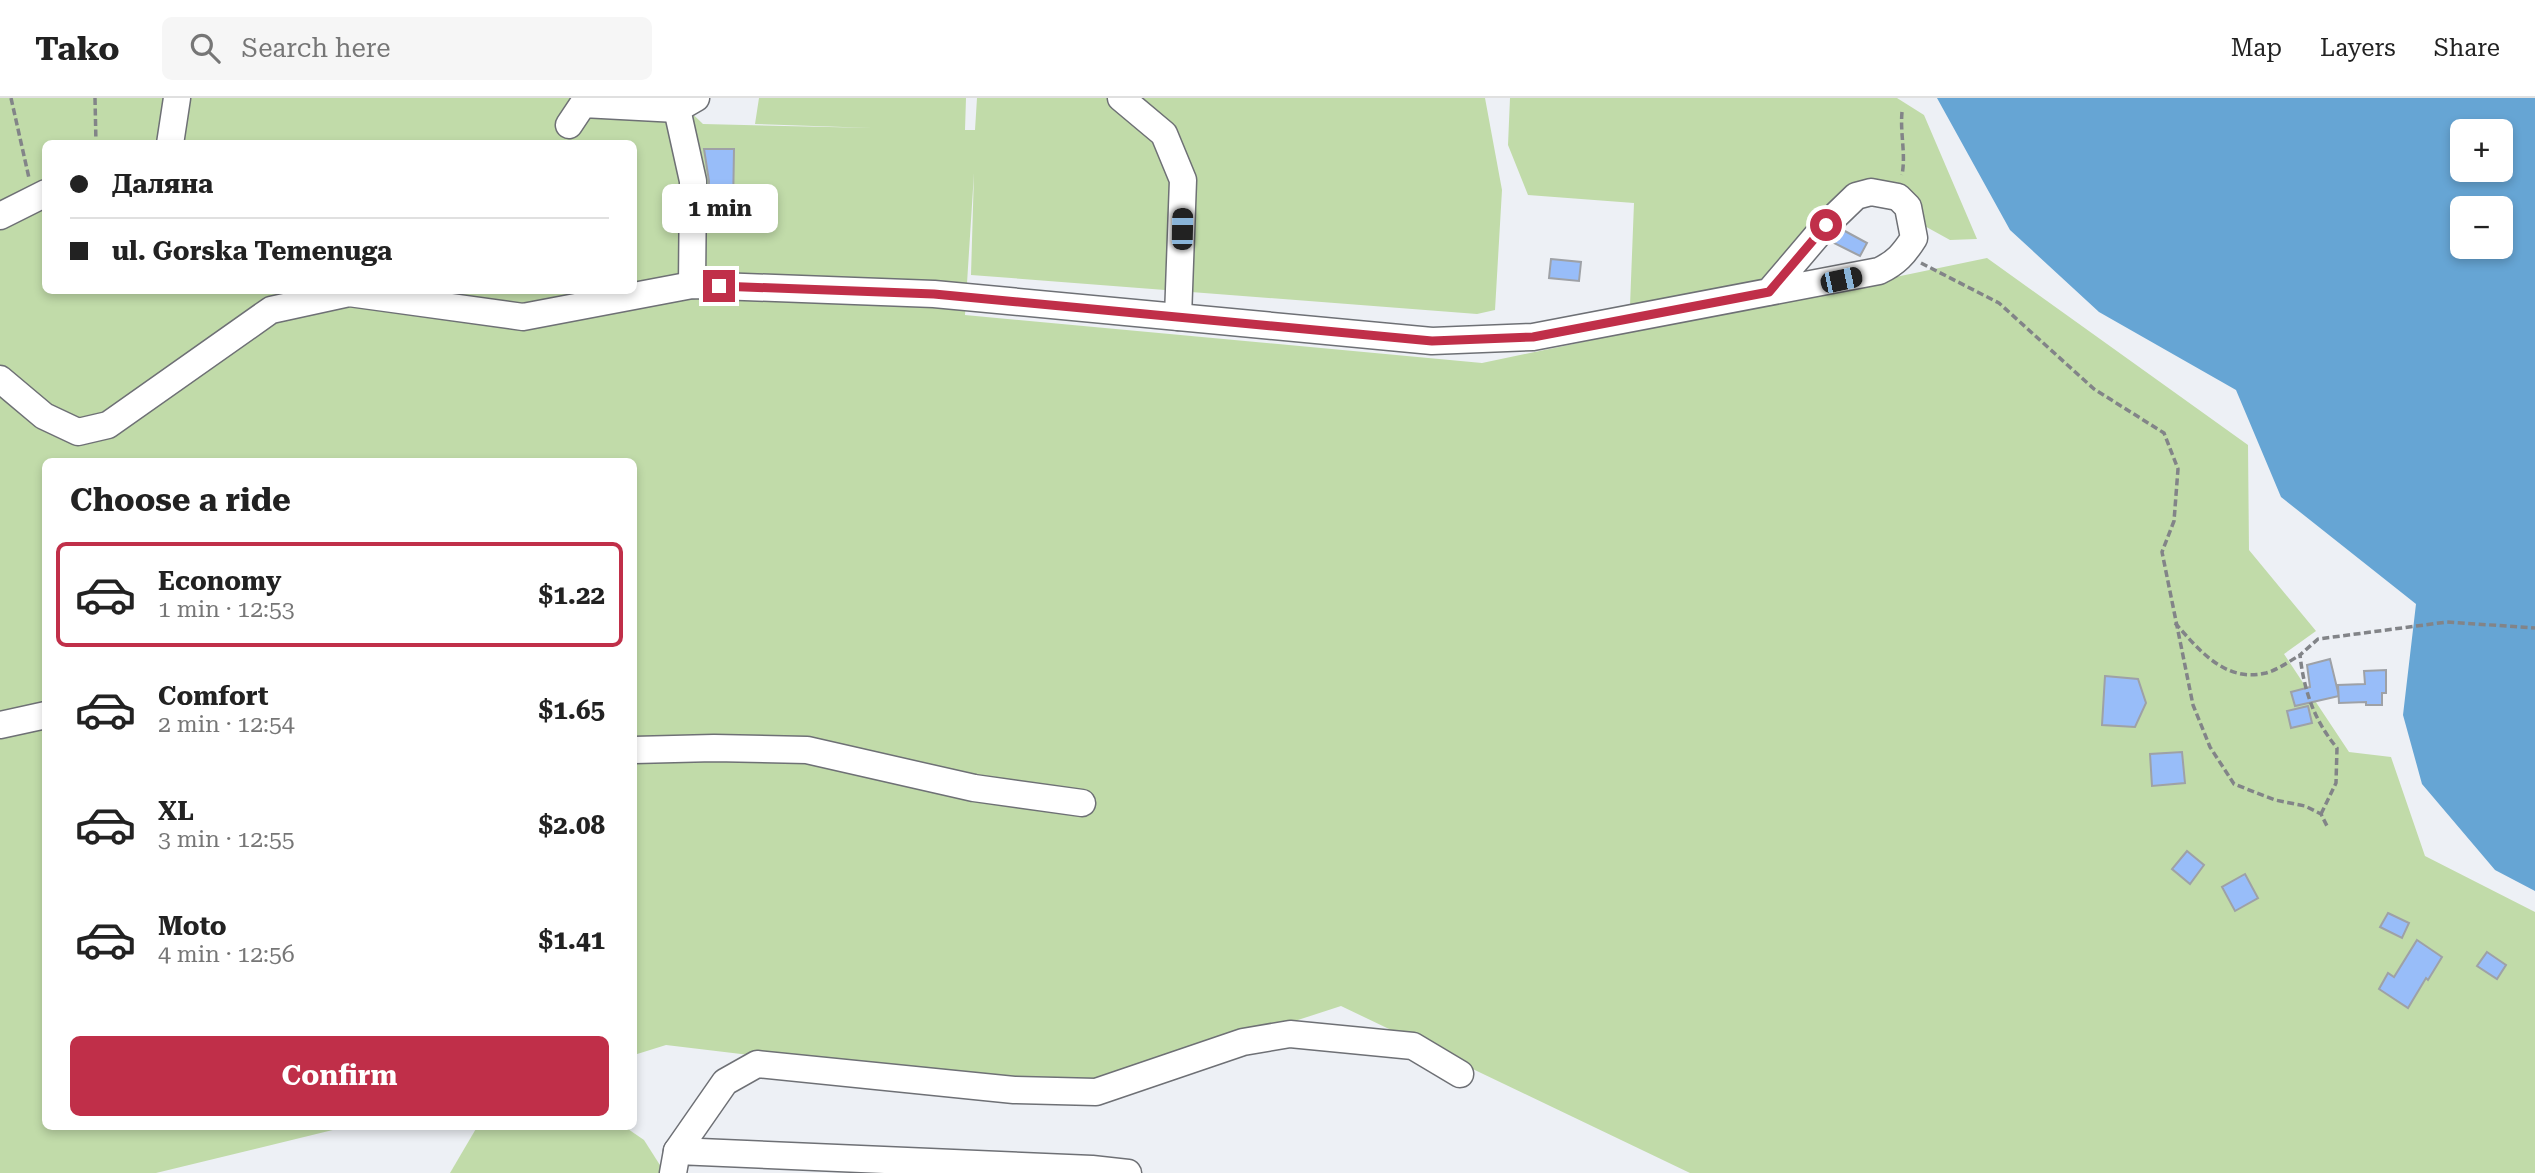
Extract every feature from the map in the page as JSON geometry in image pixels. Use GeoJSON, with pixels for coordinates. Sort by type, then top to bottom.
{"type":"FeatureCollection","features":[{"type":"Feature","properties":{"kind":"street"},"geometry":{"type":"LineString","coordinates":[[171,140],[177,98]]}},
{"type":"Feature","properties":{"kind":"street"},"geometry":{"type":"LineString","coordinates":[[1122,98],[1164,134],[1183,180],[1178,317]]}},
{"type":"Feature","properties":{"kind":"street"},"geometry":{"type":"LineString","coordinates":[[569,125],[583,104],[687,103],[693,181],[692,285]]}},
{"type":"Feature","properties":{"kind":"street"},"geometry":{"type":"LineString","coordinates":[[356,294],[523,317],[692,285],[934,294],[1432,341],[1533,337],[1769,292],[1879,271],[1892,265],[1904,254],[1914,238],[1908,207],[1898,197],[1883,193],[1871,192],[1856,196],[1826,225],[1769,292]]}},
{"type":"Feature","properties":{"kind":"street"},"geometry":{"type":"LineString","coordinates":[[0,216],[37,197]]}},
{"type":"Feature","properties":{"kind":"street"},"geometry":{"type":"LineString","coordinates":[[0,379],[44,416],[78,432],[108,425],[271,310],[344,294]]}},
{"type":"Feature","properties":{"kind":"street"},"geometry":{"type":"LineString","coordinates":[[0,725],[42,716]]}},
{"type":"Feature","properties":{"kind":"street"},"geometry":{"type":"LineString","coordinates":[[637,750],[807,750],[974,788],[1082,803]]}},
{"type":"Feature","properties":{"kind":"street"},"geometry":{"type":"LineString","coordinates":[[675,1162],[725,1082],[757,1064],[1014,1090],[1096,1092],[1243,1042],[1290,1034],[1413,1046],[1460,1074]]}},
{"type":"Feature","properties":{"kind":"street"},"geometry":{"type":"LineString","coordinates":[[675,1162],[1092,1169],[1128,1173]]}},
{"type":"Feature","properties":{"kind":"path"},"geometry":{"type":"LineString","coordinates":[[11,98],[27,159],[30,184],[37,197]]}},
{"type":"Feature","properties":{"kind":"path"},"geometry":{"type":"LineString","coordinates":[[95,98],[96,140]]}},
{"type":"Feature","properties":{"kind":"path"},"geometry":{"type":"LineString","coordinates":[[1898,197],[1905,160],[1900,132],[1902,113]]}},
{"type":"Feature","properties":{"kind":"path"},"geometry":{"type":"LineString","coordinates":[[1904,254],[1999,303],[2094,389],[2164,433],[2178,469],[2174,522],[2162,552],[2193,705],[2221,767],[2234,784],[2275,800],[2305,806],[2321,814],[2328,828]]}},
{"type":"Feature","properties":{"kind":"path"},"geometry":{"type":"LineString","coordinates":[[2175,623],[2207,659],[2239,674],[2266,673],[2300,655],[2318,639],[2447,622],[2535,628]]}},
{"type":"Feature","properties":{"kind":"path"},"geometry":{"type":"LineString","coordinates":[[2300,655],[2303,683],[2322,730],[2337,748],[2336,783],[2321,814]]}},
{"type":"Feature","properties":{"kind":"green space"},"geometry":{"type":"Polygon","coordinates":[[[0,98],[676,98],[703,124],[873,128],[755,124],[759,98],[966,98],[965,130],[975,130],[977,98],[1485,98],[1502,190],[1495,310],[1477,314],[971,275],[974,173],[965,315],[1482,363],[1987,258],[2248,445],[2249,550],[2316,631],[2284,654],[2349,752],[2391,757],[2425,856],[2535,912],[2535,1173],[1690,1173],[1341,1006],[1092,1087],[933,1077],[666,1045],[637,1054],[637,458],[42,458],[42,1130],[333,1130],[156,1173],[0,1173],[0,98]]]}},
{"type":"Feature","properties":{"kind":"green space"},"geometry":{"type":"Polygon","coordinates":[[[1510,98],[1897,98],[1924,115],[1977,239],[1950,240],[1921,224],[1917,204],[1889,181],[1854,185],[1762,283],[1630,306],[1634,203],[1528,195],[1508,145],[1510,98]]]}},
{"type":"Feature","properties":{"kind":"green space"},"geometry":{"type":"Polygon","coordinates":[[[475,1130],[629,1130],[644,1140],[665,1173],[450,1173],[475,1130]]]}},
{"type":"Feature","properties":{"kind":"water"},"geometry":{"type":"Polygon","coordinates":[[[1937,98],[2535,98],[2535,891],[2495,870],[2422,784],[2403,715],[2416,604],[2281,497],[2236,390],[2099,312],[2010,230],[1937,98]]]}},
{"type":"Feature","properties":{"kind":"building"},"geometry":{"type":"Polygon","coordinates":[[[704,149],[734,149],[733,209],[708,208],[709,181],[704,149]]]}},
{"type":"Feature","properties":{"kind":"building"},"geometry":{"type":"Polygon","coordinates":[[[1843,230],[1867,243],[1860,256],[1832,242],[1843,230]]]}},
{"type":"Feature","properties":{"kind":"building"},"geometry":{"type":"Polygon","coordinates":[[[1551,259],[1581,262],[1579,281],[1549,278],[1551,259]]]}},
{"type":"Feature","properties":{"kind":"building"},"geometry":{"type":"Polygon","coordinates":[[[2330,659],[2339,696],[2295,706],[2291,692],[2310,687],[2307,665],[2330,659]]]}},
{"type":"Feature","properties":{"kind":"building"},"geometry":{"type":"Polygon","coordinates":[[[2386,670],[2386,693],[2382,693],[2382,705],[2366,705],[2366,702],[2339,703],[2338,685],[2365,684],[2364,671],[2386,670]]]}},
{"type":"Feature","properties":{"kind":"building"},"geometry":{"type":"Polygon","coordinates":[[[2105,676],[2138,679],[2146,703],[2135,727],[2102,725],[2105,676]]]}},
{"type":"Feature","properties":{"kind":"building"},"geometry":{"type":"Polygon","coordinates":[[[2308,706],[2312,723],[2291,728],[2287,711],[2308,706]]]}},
{"type":"Feature","properties":{"kind":"building"},"geometry":{"type":"Polygon","coordinates":[[[2182,752],[2185,783],[2152,786],[2150,754],[2182,752]]]}},
{"type":"Feature","properties":{"kind":"building"},"geometry":{"type":"Polygon","coordinates":[[[2187,851],[2204,865],[2190,884],[2172,869],[2187,851]]]}},
{"type":"Feature","properties":{"kind":"building"},"geometry":{"type":"Polygon","coordinates":[[[2245,874],[2258,898],[2235,911],[2222,887],[2245,874]]]}},
{"type":"Feature","properties":{"kind":"building"},"geometry":{"type":"Polygon","coordinates":[[[2388,913],[2409,923],[2402,938],[2380,927],[2388,913]]]}},
{"type":"Feature","properties":{"kind":"building"},"geometry":{"type":"Polygon","coordinates":[[[2417,940],[2442,957],[2408,1008],[2379,989],[2388,973],[2394,977],[2417,940]]]}},
{"type":"Feature","properties":{"kind":"building"},"geometry":{"type":"Polygon","coordinates":[[[2487,952],[2506,965],[2497,979],[2477,966],[2487,952]]]}},
{"type":"Feature","properties":{"kind":"route"},"geometry":{"type":"LineString","coordinates":[[719,286],[934,294],[1432,341],[1533,337],[1769,292],[1826,225]]}}]}
